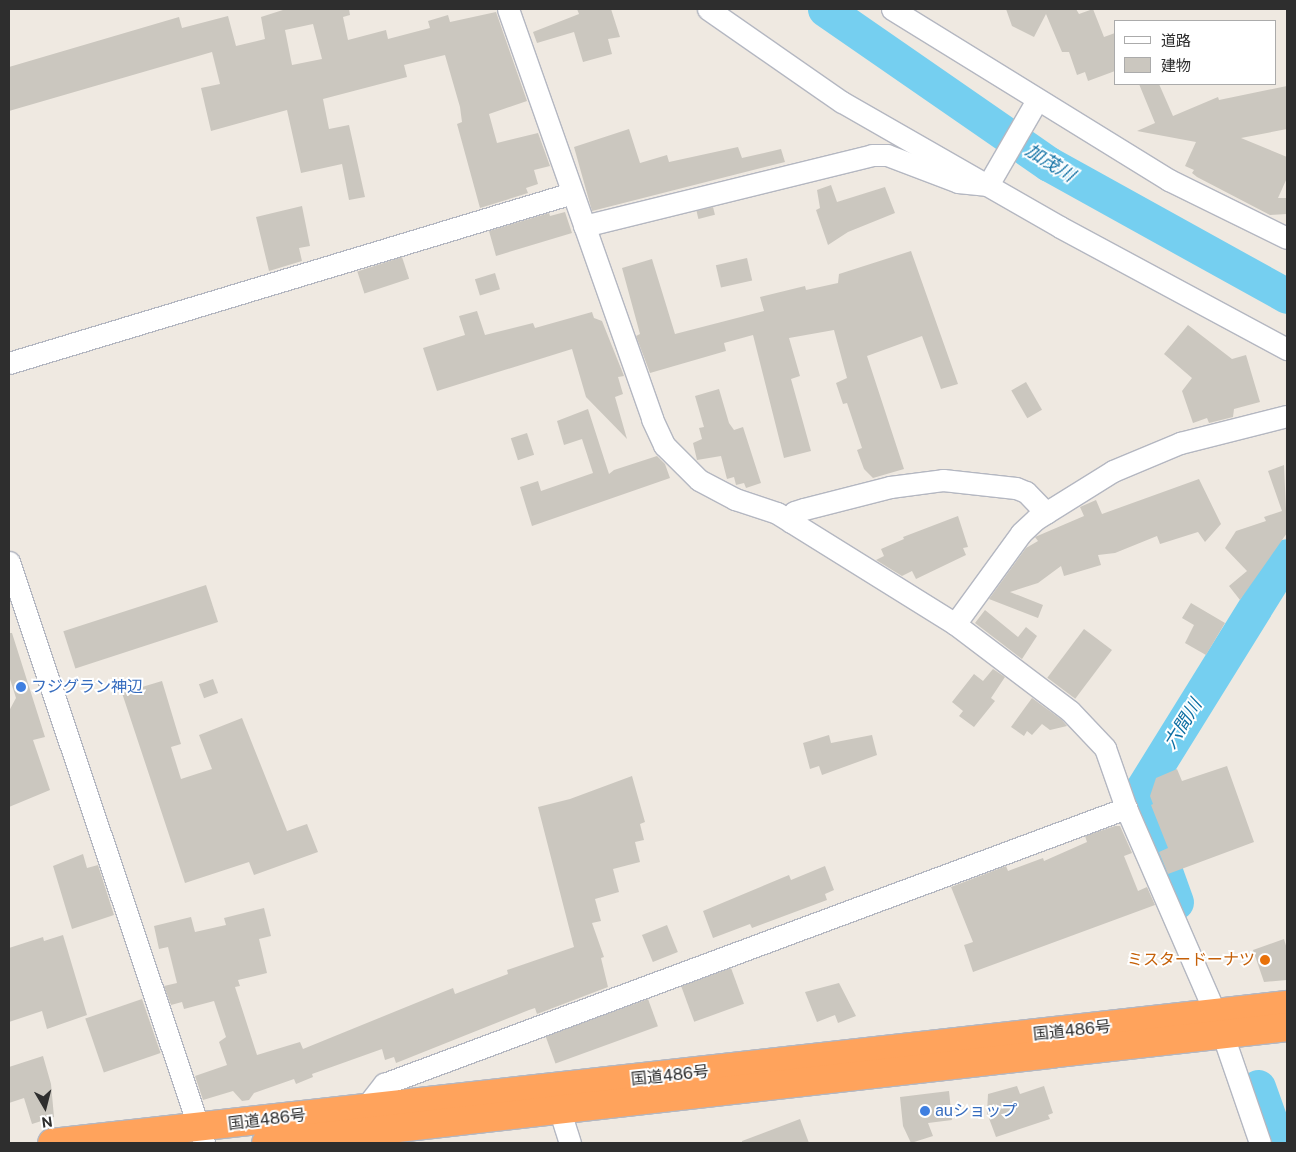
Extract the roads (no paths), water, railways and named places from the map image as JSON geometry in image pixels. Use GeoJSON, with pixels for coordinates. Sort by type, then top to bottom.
{"type":"FeatureCollection","features":[{"type":"Feature","properties":{"kind":"highway","name":"国道486号"},"geometry":{"type":"LineString","coordinates":[[1218,1025],[1287,1006]]}},
{"type":"Feature","properties":{"kind":"highway","name":"国道486号"},"geometry":{"type":"LineString","coordinates":[[266,1143],[556,1100],[1218,1025],[1287,1027]]}},
{"type":"Feature","properties":{"kind":"highway","name":"国道486号"},"geometry":{"type":"LineString","coordinates":[[52,1143],[200,1136],[365,1108],[556,1100]]}},
{"type":"Feature","properties":{"kind":"street"},"geometry":{"type":"LineString","coordinates":[[508,9],[652,419],[664,445],[699,480],[735,499],[777,513],[954,624],[1070,710],[1105,748],[1126,808],[1218,1025],[1260,1143]]}},
{"type":"Feature","properties":{"kind":"street"},"geometry":{"type":"LineString","coordinates":[[708,9],[842,102],[988,185],[1287,349]]}},
{"type":"Feature","properties":{"kind":"street"},"geometry":{"type":"LineString","coordinates":[[892,9],[1169,180],[1287,238]]}},
{"type":"Feature","properties":{"kind":"street"},"geometry":{"type":"LineString","coordinates":[[988,185],[1038,100]]}},
{"type":"Feature","properties":{"kind":"street"},"geometry":{"type":"LineString","coordinates":[[584,226],[872,155],[887,156],[958,182],[988,185]]}},
{"type":"Feature","properties":{"kind":"street"},"geometry":{"type":"LineString","coordinates":[[9,363],[572,193]]}},
{"type":"Feature","properties":{"kind":"street"},"geometry":{"type":"LineString","coordinates":[[954,624],[1021,533],[1046,513],[1112,471],[1180,443],[1287,416]]}},
{"type":"Feature","properties":{"kind":"street"},"geometry":{"type":"LineString","coordinates":[[791,522],[794,512],[890,487],[943,480],[1016,488],[1026,492],[1046,513]]}},
{"type":"Feature","properties":{"kind":"street"},"geometry":{"type":"LineString","coordinates":[[9,562],[60,719],[70,737],[200,1136]]}},
{"type":"Feature","properties":{"kind":"street"},"geometry":{"type":"LineString","coordinates":[[365,1108],[384,1084],[1126,808]]}},
{"type":"Feature","properties":{"kind":"street"},"geometry":{"type":"LineString","coordinates":[[556,1100],[570,1143]]}},
{"type":"Feature","properties":{"kind":"waterway","name":"加茂川"},"geometry":{"type":"LineString","coordinates":[[825,9],[1049,164],[1287,296]]}},
{"type":"Feature","properties":{"kind":"waterway","name":"六間川"},"geometry":{"type":"LineString","coordinates":[[1176,902],[1138,796],[1287,556]]}},
{"type":"Feature","properties":{"kind":"waterway","name":"六間川"},"geometry":{"type":"LineString","coordinates":[[1258,1087],[1278,1143]]}},
{"type":"Feature","properties":{"kind":"place","name":"フジグラン神辺"},"geometry":{"type":"Point","coordinates":[21,687]}},
{"type":"Feature","properties":{"kind":"place","name":"ミスタードーナツ"},"geometry":{"type":"Point","coordinates":[1265,960]}},
{"type":"Feature","properties":{"kind":"place","name":"auショップ"},"geometry":{"type":"Point","coordinates":[925,1111]}}]}
